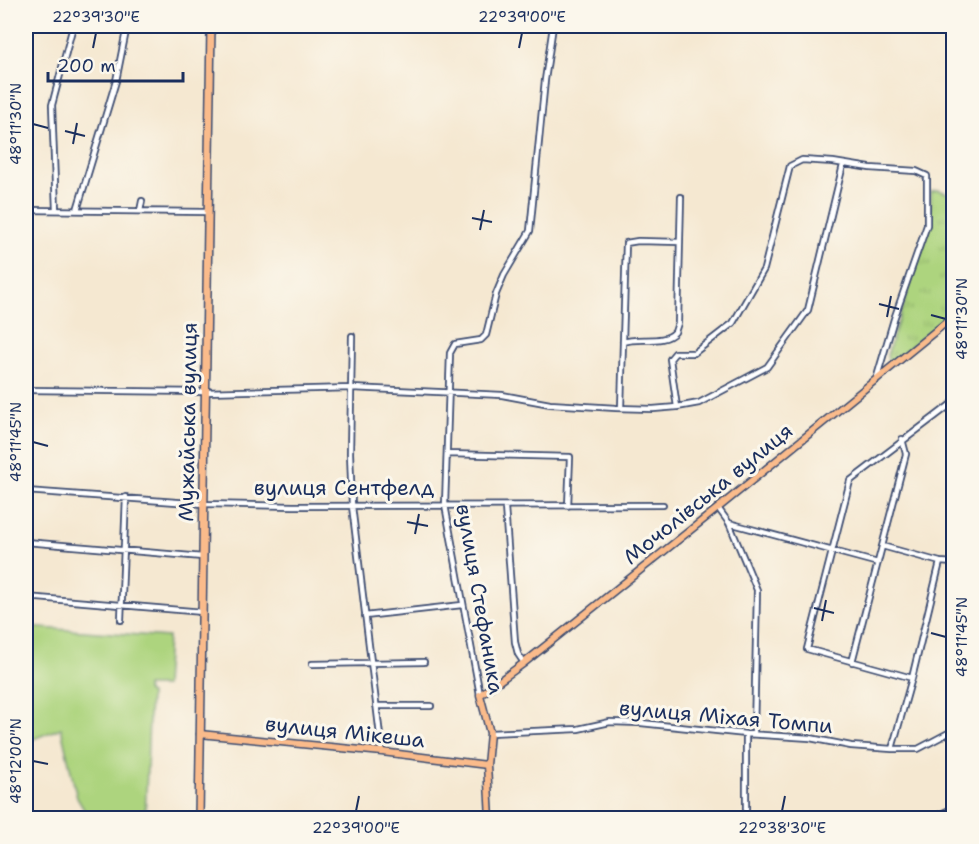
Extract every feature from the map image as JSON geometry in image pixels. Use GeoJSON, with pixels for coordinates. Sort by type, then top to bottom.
{"type":"FeatureCollection","features":[{"type":"Feature","properties":{"kind":"highway","name":"Мужайська вулиця"},"geometry":{"type":"LineString","coordinates":[[199,819],[211,26]]}},
{"type":"Feature","properties":{"kind":"main road","name":"Мочолівська вулиця"},"geometry":{"type":"LineString","coordinates":[[480,695],[524,663],[718,508],[954,316]]}},
{"type":"Feature","properties":{"kind":"main road","name":"вулиця Стефаника"},"geometry":{"type":"LineString","coordinates":[[480,695],[490,733],[487,765],[490,819]]}},
{"type":"Feature","properties":{"kind":"main road","name":"вулиця Мікеша"},"geometry":{"type":"LineString","coordinates":[[200,734],[487,765]]}},
{"type":"Feature","properties":{"kind":"street"},"geometry":{"type":"LineString","coordinates":[[56,210],[52,105],[73,26]]}},
{"type":"Feature","properties":{"kind":"street"},"geometry":{"type":"LineString","coordinates":[[77,210],[116,81],[127,26]]}},
{"type":"Feature","properties":{"kind":"street","name":"вулиця Стефаника"},"geometry":{"type":"LineString","coordinates":[[480,695],[445,505],[452,348],[462,342],[481,340],[486,335],[496,294],[504,275],[530,231],[544,80],[553,26]]}},
{"type":"Feature","properties":{"kind":"street"},"geometry":{"type":"LineString","coordinates":[[677,407],[670,359],[675,353],[694,353],[733,323],[764,269],[790,166],[802,160],[916,171],[927,176],[927,225],[894,319],[876,380]]}},
{"type":"Feature","properties":{"kind":"street"},"geometry":{"type":"LineString","coordinates":[[26,390],[205,392],[352,388],[502,394],[550,404],[621,408],[677,407],[699,403],[767,367],[808,310],[843,165]]}},
{"type":"Feature","properties":{"kind":"street"},"geometry":{"type":"LineString","coordinates":[[623,342],[632,338],[666,339],[675,332],[678,322],[681,197]]}},
{"type":"Feature","properties":{"kind":"street"},"geometry":{"type":"LineString","coordinates":[[140,211],[142,201]]}},
{"type":"Feature","properties":{"kind":"street"},"geometry":{"type":"LineString","coordinates":[[26,210],[208,212]]}},
{"type":"Feature","properties":{"kind":"street"},"geometry":{"type":"LineString","coordinates":[[621,408],[626,243],[680,242]]}},
{"type":"Feature","properties":{"kind":"street"},"geometry":{"type":"LineString","coordinates":[[352,336],[350,453],[352,506],[382,752]]}},
{"type":"Feature","properties":{"kind":"street"},"geometry":{"type":"LineString","coordinates":[[912,678],[807,649],[850,481],[954,402]]}},
{"type":"Feature","properties":{"kind":"street"},"geometry":{"type":"LineString","coordinates":[[852,662],[906,454],[902,440]]}},
{"type":"Feature","properties":{"kind":"street"},"geometry":{"type":"LineString","coordinates":[[447,454],[570,457],[568,506]]}},
{"type":"Feature","properties":{"kind":"street","name":"вулиця Сентфелд"},"geometry":{"type":"LineString","coordinates":[[26,491],[204,504],[505,507],[663,505]]}},
{"type":"Feature","properties":{"kind":"street"},"geometry":{"type":"LineString","coordinates":[[121,620],[126,497]]}},
{"type":"Feature","properties":{"kind":"street"},"geometry":{"type":"LineString","coordinates":[[505,507],[515,642],[518,654],[524,663]]}},
{"type":"Feature","properties":{"kind":"street"},"geometry":{"type":"LineString","coordinates":[[718,508],[729,523],[757,590],[754,734]]}},
{"type":"Feature","properties":{"kind":"street"},"geometry":{"type":"LineString","coordinates":[[729,523],[878,563]]}},
{"type":"Feature","properties":{"kind":"street"},"geometry":{"type":"LineString","coordinates":[[26,542],[203,557]]}},
{"type":"Feature","properties":{"kind":"street"},"geometry":{"type":"LineString","coordinates":[[882,546],[940,562],[954,563]]}},
{"type":"Feature","properties":{"kind":"street"},"geometry":{"type":"LineString","coordinates":[[892,749],[940,562]]}},
{"type":"Feature","properties":{"kind":"street"},"geometry":{"type":"LineString","coordinates":[[26,597],[203,612]]}},
{"type":"Feature","properties":{"kind":"street"},"geometry":{"type":"LineString","coordinates":[[365,616],[462,605]]}},
{"type":"Feature","properties":{"kind":"street"},"geometry":{"type":"LineString","coordinates":[[312,664],[424,662]]}},
{"type":"Feature","properties":{"kind":"street"},"geometry":{"type":"LineString","coordinates":[[376,706],[431,706]]}},
{"type":"Feature","properties":{"kind":"street","name":"вулиця Міхая Томпи"},"geometry":{"type":"LineString","coordinates":[[490,733],[578,729],[610,722],[641,723],[810,738],[851,746],[918,749],[954,730]]}},
{"type":"Feature","properties":{"kind":"street"},"geometry":{"type":"LineString","coordinates":[[746,734],[746,819]]}},
{"type":"Feature","properties":{"kind":"street"},"geometry":{"type":"LineString","coordinates":[[932,819],[954,808]]}},
{"type":"Feature","properties":{"kind":"green space"},"geometry":{"type":"Polygon","coordinates":[[[939,190],[949,194],[953,201],[953,312],[892,362],[888,361],[887,355],[930,225],[931,191],[939,190]]]}},
{"type":"Feature","properties":{"kind":"green space"},"geometry":{"type":"Polygon","coordinates":[[[26,627],[168,637],[165,686],[147,686],[147,693],[150,694],[145,818],[89,818],[77,798],[61,728],[26,742],[26,627]]]}}]}
